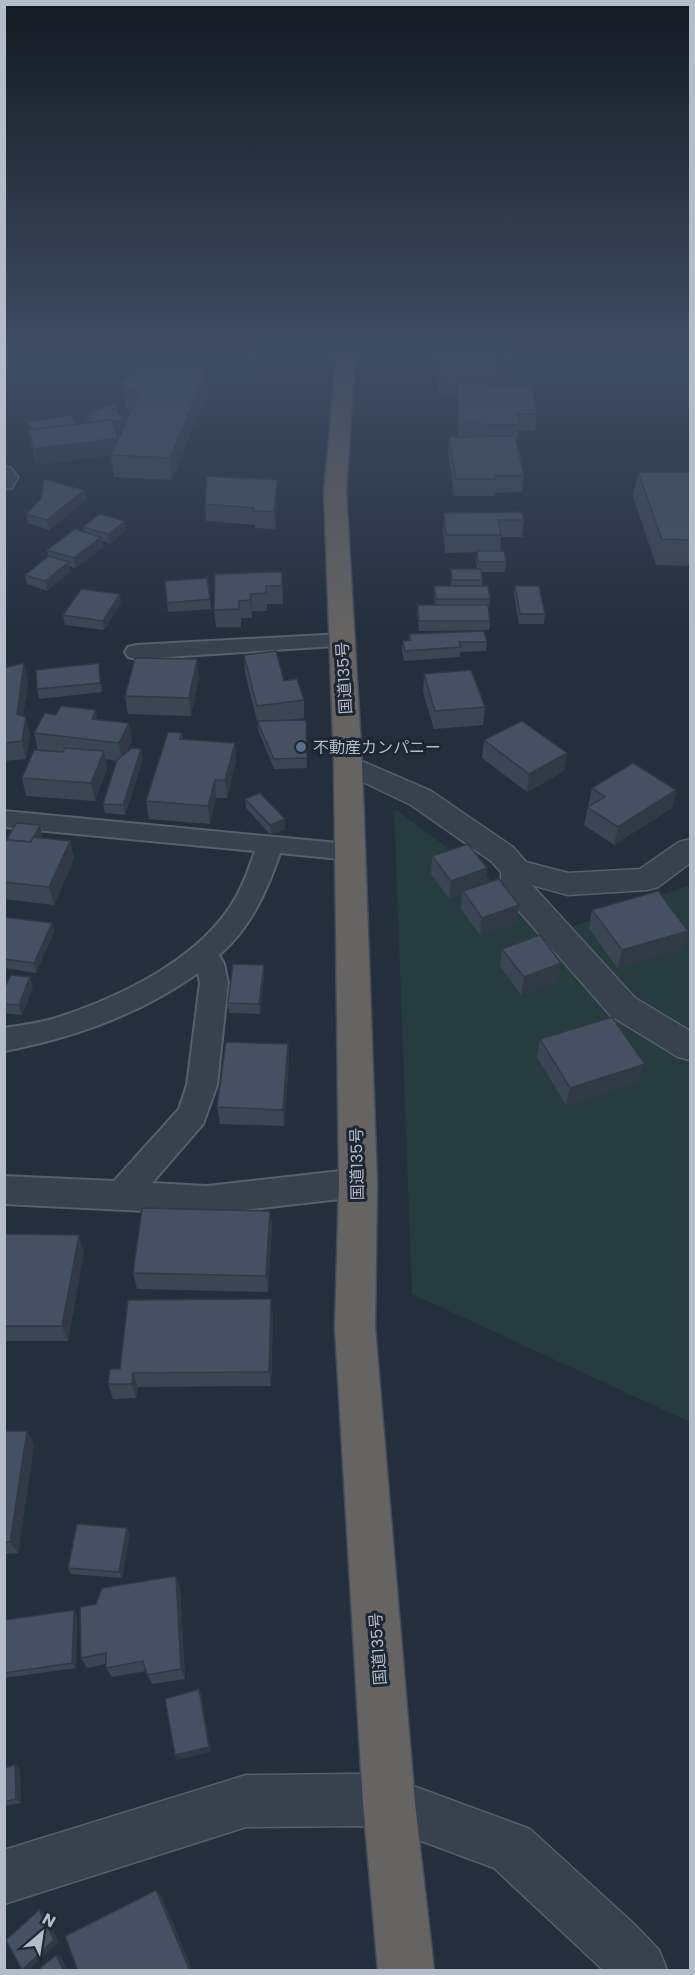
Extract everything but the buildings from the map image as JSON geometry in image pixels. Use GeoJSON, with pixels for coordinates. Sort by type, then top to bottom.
{"type":"FeatureCollection","features":[{"type":"Feature","properties":{"kind":"highway","name":"国道135号"},"geometry":{"type":"LineString","coordinates":[[338,448],[335,491],[348,764],[358,1183],[355,1328],[389,1803],[406,1971]]}},
{"type":"Feature","properties":{"kind":"street"},"geometry":{"type":"LineString","coordinates":[[4,472],[7,477],[4,483]]}},
{"type":"Feature","properties":{"kind":"street"},"geometry":{"type":"LineString","coordinates":[[348,764],[421,798],[502,854],[516,870],[568,884],[647,879],[690,849]]}},
{"type":"Feature","properties":{"kind":"street"},"geometry":{"type":"LineString","coordinates":[[516,870],[516,887],[623,1007],[690,1047]]}},
{"type":"Feature","properties":{"kind":"street"},"geometry":{"type":"LineString","coordinates":[[4,1877],[246,1801],[358,1800],[389,1803],[511,1848],[615,1943],[639,1971]]}},
{"type":"Feature","properties":{"kind":"lane"},"geometry":{"type":"LineString","coordinates":[[136,652],[342,640]]}},
{"type":"Feature","properties":{"kind":"lane"},"geometry":{"type":"LineString","coordinates":[[4,819],[350,851]]}},
{"type":"Feature","properties":{"kind":"lane"},"geometry":{"type":"LineString","coordinates":[[4,1040],[65,1027],[124,1002],[212,948],[232,926],[255,886],[270,845]]}},
{"type":"Feature","properties":{"kind":"lane"},"geometry":{"type":"LineString","coordinates":[[121,1196],[192,1115],[202,1085],[214,982],[210,964],[203,954]]}},
{"type":"Feature","properties":{"kind":"lane"},"geometry":{"type":"LineString","coordinates":[[4,1190],[207,1200],[358,1183]]}},
{"type":"Feature","properties":{"kind":"green space"},"geometry":{"type":"Polygon","coordinates":[[[394,808],[559,931],[690,885],[690,1422],[412,1294],[394,808]]]}},
{"type":"Feature","properties":{"kind":"place","name":"不動産カンパニー"},"geometry":{"type":"Point","coordinates":[301,747]}}]}
